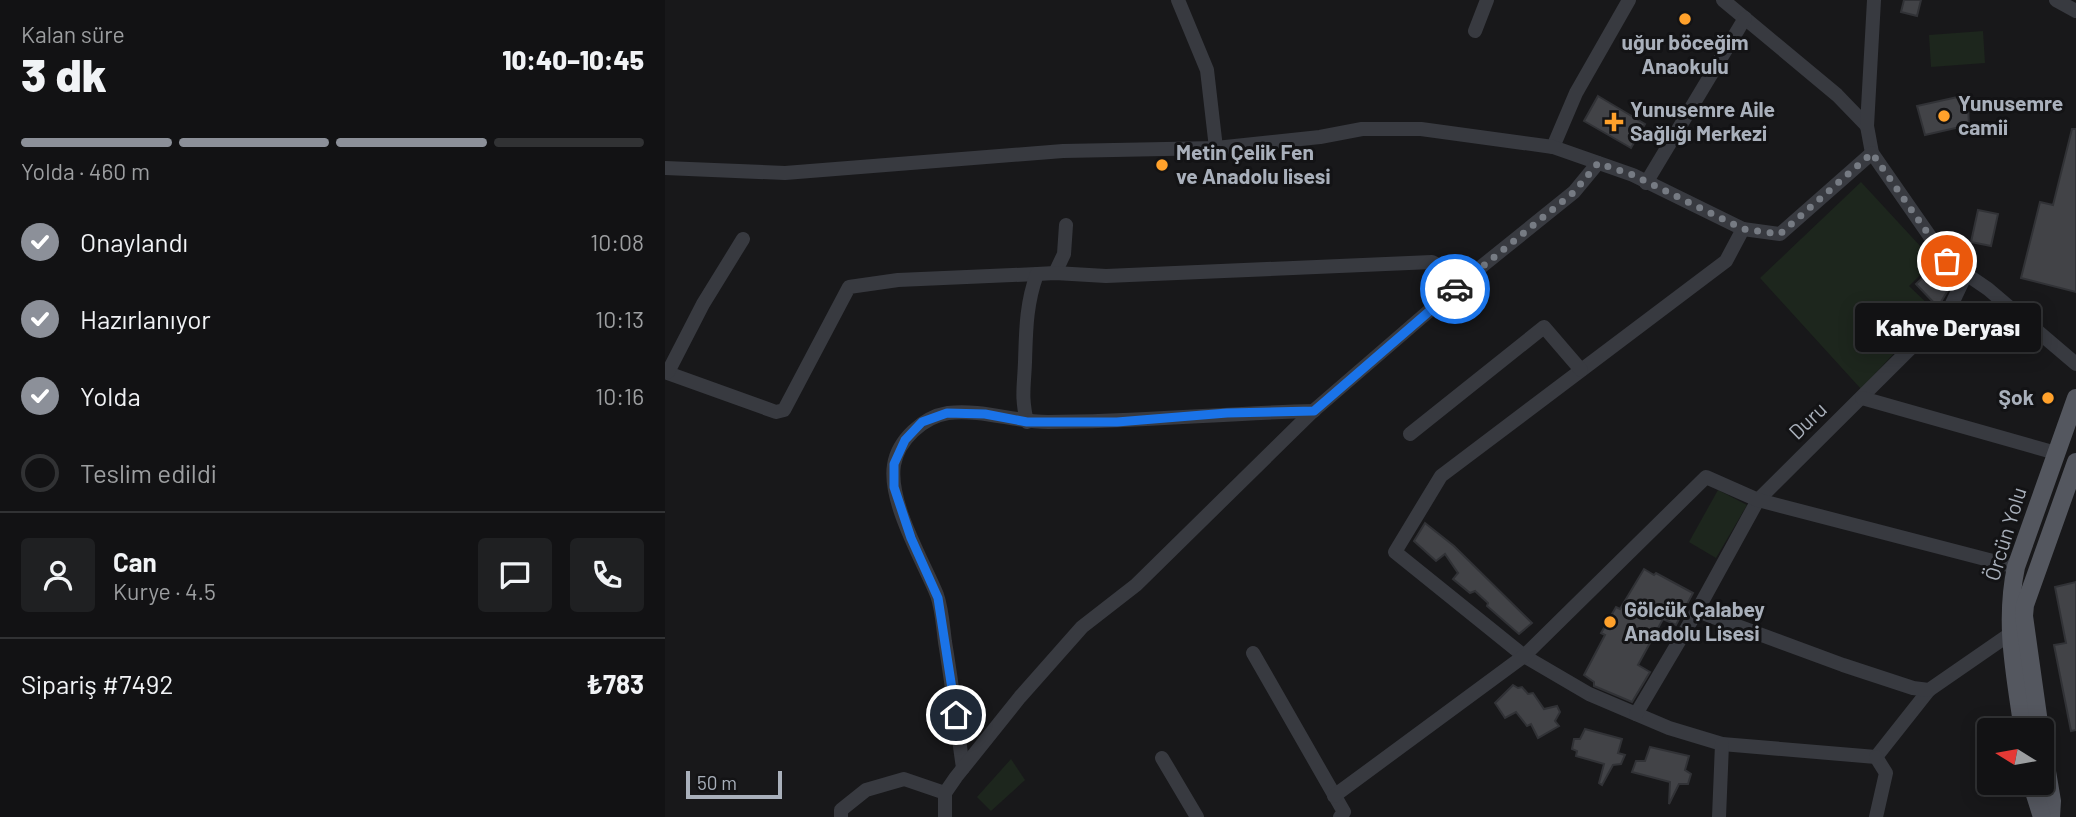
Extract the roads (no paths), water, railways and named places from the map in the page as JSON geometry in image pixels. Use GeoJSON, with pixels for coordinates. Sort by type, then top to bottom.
{"type":"FeatureCollection","features":[{"type":"Feature","properties":{"kind":"main road","name":"Örcün Yolu"},"geometry":{"type":"LineString","coordinates":[[2021,718],[2010,634],[2010,595],[2016,567],[2076,398]]}},
{"type":"Feature","properties":{"kind":"main road","name":"Örcün Yolu"},"geometry":{"type":"LineString","coordinates":[[2038,718],[2024,616],[2025,605],[2076,462]]}},
{"type":"Feature","properties":{"kind":"main road"},"geometry":{"type":"LineString","coordinates":[[2035,795],[2042,817]]}},
{"type":"Feature","properties":{"kind":"main road"},"geometry":{"type":"LineString","coordinates":[[2051,795],[2051,817]]}},
{"type":"Feature","properties":{"kind":"street"},"geometry":{"type":"LineString","coordinates":[[1178,0],[1207,70],[1216,148]]}},
{"type":"Feature","properties":{"kind":"street"},"geometry":{"type":"LineString","coordinates":[[1475,31],[1487,0]]}},
{"type":"Feature","properties":{"kind":"street"},"geometry":{"type":"LineString","coordinates":[[1553,147],[1576,93],[1629,0]]}},
{"type":"Feature","properties":{"kind":"street"},"geometry":{"type":"LineString","coordinates":[[1723,0],[1837,95],[1867,126]]}},
{"type":"Feature","properties":{"kind":"street"},"geometry":{"type":"LineString","coordinates":[[1874,0],[1867,126],[1872,153],[1947,261],[1988,289],[2076,364]]}},
{"type":"Feature","properties":{"kind":"street"},"geometry":{"type":"LineString","coordinates":[[2056,0],[2076,11]]}},
{"type":"Feature","properties":{"kind":"street"},"geometry":{"type":"LineString","coordinates":[[1646,183],[1745,18]]}},
{"type":"Feature","properties":{"kind":"street"},"geometry":{"type":"LineString","coordinates":[[665,168],[785,173],[1063,151],[1216,148],[1320,137],[1362,129],[1409,129],[1553,147],[1633,175],[1743,229],[1780,234],[1872,153]]}},
{"type":"Feature","properties":{"kind":"street"},"geometry":{"type":"LineString","coordinates":[[945,817],[945,793],[1020,697],[1081,627],[1136,585],[1314,411],[1466,279],[1574,192],[1598,163]]}},
{"type":"Feature","properties":{"kind":"street"},"geometry":{"type":"LineString","coordinates":[[1055,273],[1064,254],[1066,225]]}},
{"type":"Feature","properties":{"kind":"street"},"geometry":{"type":"LineString","coordinates":[[1743,229],[1725,261],[1441,476],[1395,552],[1524,656],[1589,694],[1669,728],[1722,744],[1876,757]]}},
{"type":"Feature","properties":{"kind":"street"},"geometry":{"type":"LineString","coordinates":[[743,239],[666,372],[776,412],[784,410],[849,288],[898,280],[1432,262],[1466,279]]}},
{"type":"Feature","properties":{"kind":"street"},"geometry":{"type":"LineString","coordinates":[[1027,422],[1021,399],[1025,317],[1029,294],[1037,274]]}},
{"type":"Feature","properties":{"kind":"street","name":"Duru"},"geometry":{"type":"LineString","coordinates":[[1636,714],[1758,500],[1949,310],[1966,274]]}},
{"type":"Feature","properties":{"kind":"street"},"geometry":{"type":"LineString","coordinates":[[1410,434],[1544,327],[1581,370]]}},
{"type":"Feature","properties":{"kind":"street"},"geometry":{"type":"LineString","coordinates":[[1862,398],[2056,453]]}},
{"type":"Feature","properties":{"kind":"street"},"geometry":{"type":"LineString","coordinates":[[963,768],[938,598],[911,538],[894,487],[894,464],[905,440],[922,422],[947,413],[985,414],[1027,422],[1117,422],[1227,413],[1314,411]]}},
{"type":"Feature","properties":{"kind":"street"},"geometry":{"type":"LineString","coordinates":[[1334,796],[1524,656],[1706,477],[1758,500],[2016,567]]}},
{"type":"Feature","properties":{"kind":"street"},"geometry":{"type":"LineString","coordinates":[[1697,611],[1843,665],[1913,688],[1929,690]]}},
{"type":"Feature","properties":{"kind":"street"},"geometry":{"type":"LineString","coordinates":[[1876,757],[1929,690],[2010,634]]}},
{"type":"Feature","properties":{"kind":"street"},"geometry":{"type":"LineString","coordinates":[[1253,653],[1344,812],[1340,817]]}},
{"type":"Feature","properties":{"kind":"street"},"geometry":{"type":"LineString","coordinates":[[1720,817],[1722,744]]}},
{"type":"Feature","properties":{"kind":"street"},"geometry":{"type":"LineString","coordinates":[[1876,757],[1886,773],[1876,817]]}},
{"type":"Feature","properties":{"kind":"street"},"geometry":{"type":"LineString","coordinates":[[1161,758],[1198,817]]}},
{"type":"Feature","properties":{"kind":"street"},"geometry":{"type":"LineString","coordinates":[[841,817],[841,810],[866,790],[904,779],[945,793]]}},
{"type":"Feature","properties":{"kind":"place","name":"uğur böceğim Anaokulu"},"geometry":{"type":"Point","coordinates":[1685,19]}},
{"type":"Feature","properties":{"kind":"place","name":"Yunusemre camii"},"geometry":{"type":"Point","coordinates":[1944,116]}},
{"type":"Feature","properties":{"kind":"place","name":"Yunusemre Aile Sağlığı Merkezi"},"geometry":{"type":"Point","coordinates":[1614,122]}},
{"type":"Feature","properties":{"kind":"place","name":"Metin Çelik Fen ve Anadolu lisesi"},"geometry":{"type":"Point","coordinates":[1162,165]}},
{"type":"Feature","properties":{"kind":"place","name":"Kahve Deryası"},"geometry":{"type":"Point","coordinates":[1947,261]}},
{"type":"Feature","properties":{"kind":"place","name":"Şok"},"geometry":{"type":"Point","coordinates":[2048,398]}},
{"type":"Feature","properties":{"kind":"place","name":"Gölcük Çalabey Anadolu Lisesi"},"geometry":{"type":"Point","coordinates":[1610,622]}}]}
